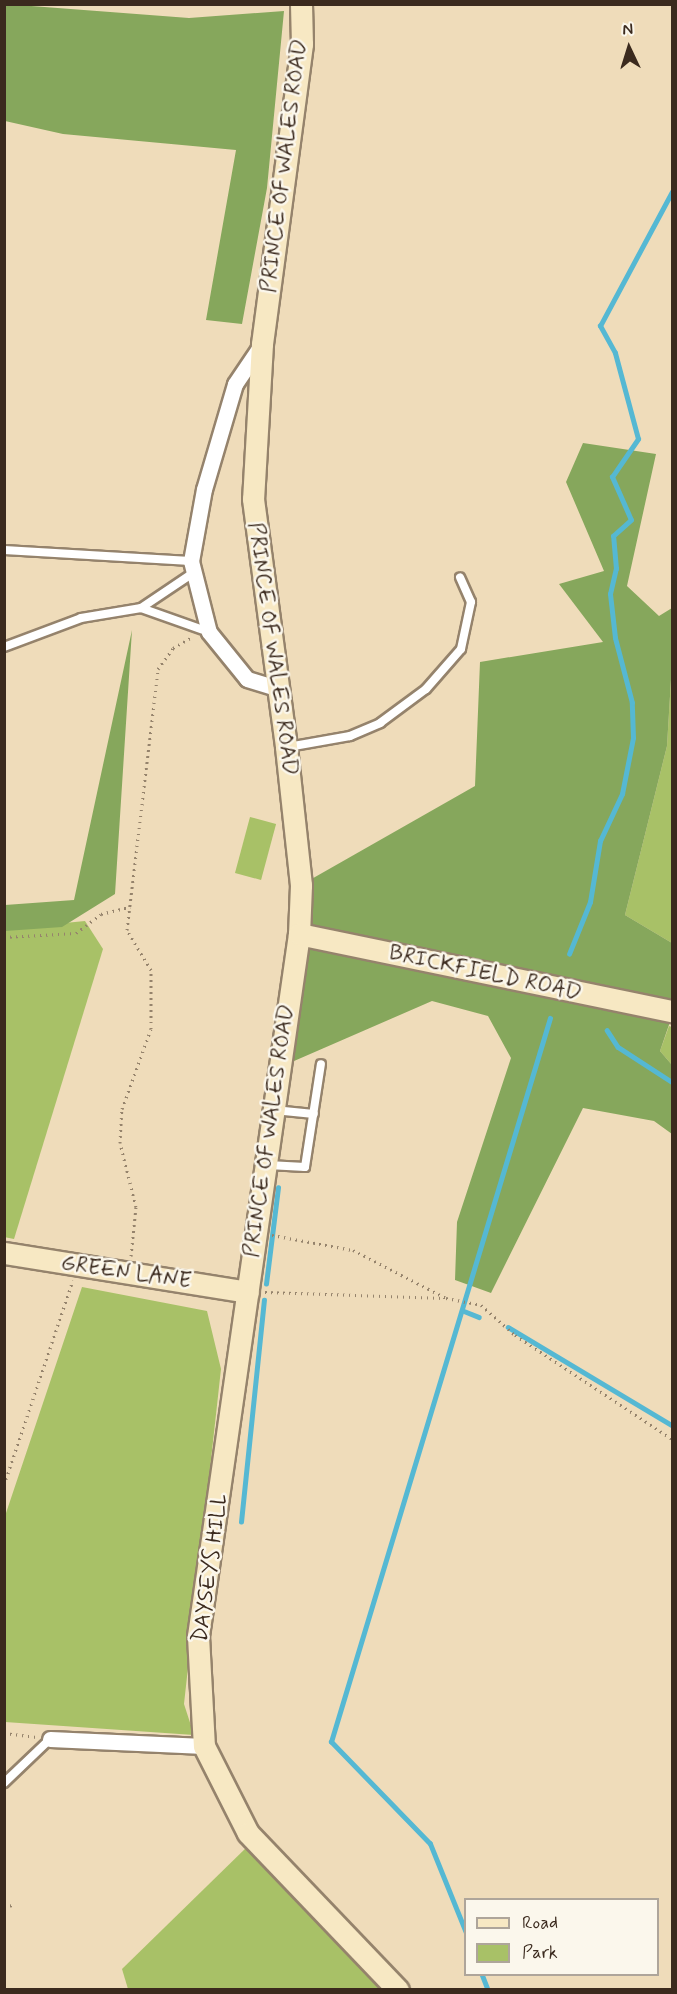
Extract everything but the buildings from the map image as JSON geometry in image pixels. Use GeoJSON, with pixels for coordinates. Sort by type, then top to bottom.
{"type":"FeatureCollection","features":[{"type":"Feature","properties":{"kind":"street","name":"PRINCE OF WALES ROAD"},"geometry":{"type":"LineString","coordinates":[[248,1291],[299,934],[301,885],[286,747],[276,688],[253,499],[262,344],[302,44],[301,4]]}},
{"type":"Feature","properties":{"kind":"street"},"geometry":{"type":"LineString","coordinates":[[262,344],[235,384],[204,489],[192,567],[209,632],[247,679],[276,688]]}},
{"type":"Feature","properties":{"kind":"street","name":"BRICKFIELD ROAD"},"geometry":{"type":"LineString","coordinates":[[299,934],[672,1011]]}},
{"type":"Feature","properties":{"kind":"street","name":"GREEN LANE"},"geometry":{"type":"LineString","coordinates":[[6,1255],[248,1291]]}},
{"type":"Feature","properties":{"kind":"street","name":"DAYSEYS HILL"},"geometry":{"type":"LineString","coordinates":[[248,1291],[198,1636],[204,1746],[248,1833],[398,1989]]}},
{"type":"Feature","properties":{"kind":"street"},"geometry":{"type":"LineString","coordinates":[[51,1739],[204,1746]]}},
{"type":"Feature","properties":{"kind":"lane"},"geometry":{"type":"LineString","coordinates":[[4,550],[192,567]]}},
{"type":"Feature","properties":{"kind":"lane"},"geometry":{"type":"LineString","coordinates":[[141,608],[192,567]]}},
{"type":"Feature","properties":{"kind":"lane"},"geometry":{"type":"LineString","coordinates":[[286,747],[350,736],[380,723],[426,689],[461,649],[471,602],[460,577]]}},
{"type":"Feature","properties":{"kind":"lane"},"geometry":{"type":"LineString","coordinates":[[4,648],[81,618],[141,608],[209,632]]}},
{"type":"Feature","properties":{"kind":"lane"},"geometry":{"type":"LineString","coordinates":[[266,1165],[305,1167],[321,1064]]}},
{"type":"Feature","properties":{"kind":"lane"},"geometry":{"type":"LineString","coordinates":[[273,1110],[314,1114]]}},
{"type":"Feature","properties":{"kind":"lane"},"geometry":{"type":"LineString","coordinates":[[4,1783],[51,1739]]}},
{"type":"Feature","properties":{"kind":"path"},"geometry":{"type":"LineString","coordinates":[[130,1273],[136,1207],[120,1143],[122,1109],[151,1029],[151,970],[127,930],[158,669],[172,648],[209,632]]}},
{"type":"Feature","properties":{"kind":"path"},"geometry":{"type":"LineString","coordinates":[[4,937],[76,933],[101,914],[131,907]]}},
{"type":"Feature","properties":{"kind":"path"},"geometry":{"type":"LineString","coordinates":[[276,1234],[353,1250],[446,1298]]}},
{"type":"Feature","properties":{"kind":"path"},"geometry":{"type":"LineString","coordinates":[[4,1485],[77,1267]]}},
{"type":"Feature","properties":{"kind":"path"},"geometry":{"type":"LineString","coordinates":[[248,1291],[446,1298],[481,1305],[515,1335],[672,1439]]}},
{"type":"Feature","properties":{"kind":"path"},"geometry":{"type":"LineString","coordinates":[[4,1733],[51,1739]]}},
{"type":"Feature","properties":{"kind":"path"},"geometry":{"type":"LineString","coordinates":[[4,1906],[15,1905]]}},
{"type":"Feature","properties":{"kind":"green space"},"geometry":{"type":"Polygon","coordinates":[[[5,4],[189,18],[284,11],[267,188],[242,324],[206,320],[236,150],[63,134],[5,121],[5,4]]]}},
{"type":"Feature","properties":{"kind":"green space"},"geometry":{"type":"Polygon","coordinates":[[[583,443],[656,454],[627,586],[659,616],[672,608],[672,663],[667,746],[625,915],[672,943],[672,1016],[660,1051],[672,1065],[672,1134],[654,1121],[583,1108],[491,1293],[455,1280],[457,1222],[511,1058],[488,1016],[432,1001],[278,1068],[301,885],[475,786],[480,662],[603,642],[559,584],[604,571],[566,482],[583,443]]]}},
{"type":"Feature","properties":{"kind":"green space"},"geometry":{"type":"Polygon","coordinates":[[[132,630],[115,894],[62,927],[5,931],[5,905],[74,900],[132,630]]]}},
{"type":"Feature","properties":{"kind":"green space"},"geometry":{"type":"Polygon","coordinates":[[[672,663],[672,943],[625,915],[667,746],[672,663]]]}},
{"type":"Feature","properties":{"kind":"green space"},"geometry":{"type":"Polygon","coordinates":[[[250,817],[276,824],[261,880],[235,873],[250,817]]]}},
{"type":"Feature","properties":{"kind":"green space"},"geometry":{"type":"Polygon","coordinates":[[[85,921],[103,949],[14,1239],[4,1237],[4,929],[85,921]]]}},
{"type":"Feature","properties":{"kind":"green space"},"geometry":{"type":"Polygon","coordinates":[[[669,1026],[672,1027],[672,1065],[660,1051],[669,1026]]]}},
{"type":"Feature","properties":{"kind":"green space"},"geometry":{"type":"Polygon","coordinates":[[[82,1287],[207,1311],[221,1369],[184,1704],[194,1735],[5,1722],[5,1516],[82,1287]]]}},
{"type":"Feature","properties":{"kind":"green space"},"geometry":{"type":"Polygon","coordinates":[[[249,1845],[385,1989],[128,1989],[122,1969],[249,1845]]]}},
{"type":"Feature","properties":{"kind":"waterway"},"geometry":{"type":"LineString","coordinates":[[569,954],[590,902],[600,841],[622,794],[633,738],[632,703],[615,638],[610,594],[616,569],[613,536],[631,520],[612,477],[638,439],[615,353],[600,326],[672,192]]}},
{"type":"Feature","properties":{"kind":"waterway"},"geometry":{"type":"LineString","coordinates":[[464,1928],[430,1844],[331,1742],[550,1018]]}},
{"type":"Feature","properties":{"kind":"waterway"},"geometry":{"type":"LineString","coordinates":[[607,1030],[618,1047],[672,1082]]}},
{"type":"Feature","properties":{"kind":"waterway"},"geometry":{"type":"LineString","coordinates":[[266,1284],[278,1188]]}},
{"type":"Feature","properties":{"kind":"waterway"},"geometry":{"type":"LineString","coordinates":[[241,1522],[264,1300]]}},
{"type":"Feature","properties":{"kind":"waterway"},"geometry":{"type":"LineString","coordinates":[[464,1311],[479,1317]]}},
{"type":"Feature","properties":{"kind":"waterway"},"geometry":{"type":"LineString","coordinates":[[508,1327],[672,1425]]}},
{"type":"Feature","properties":{"kind":"waterway"},"geometry":{"type":"LineString","coordinates":[[483,1976],[488,1990]]}}]}
